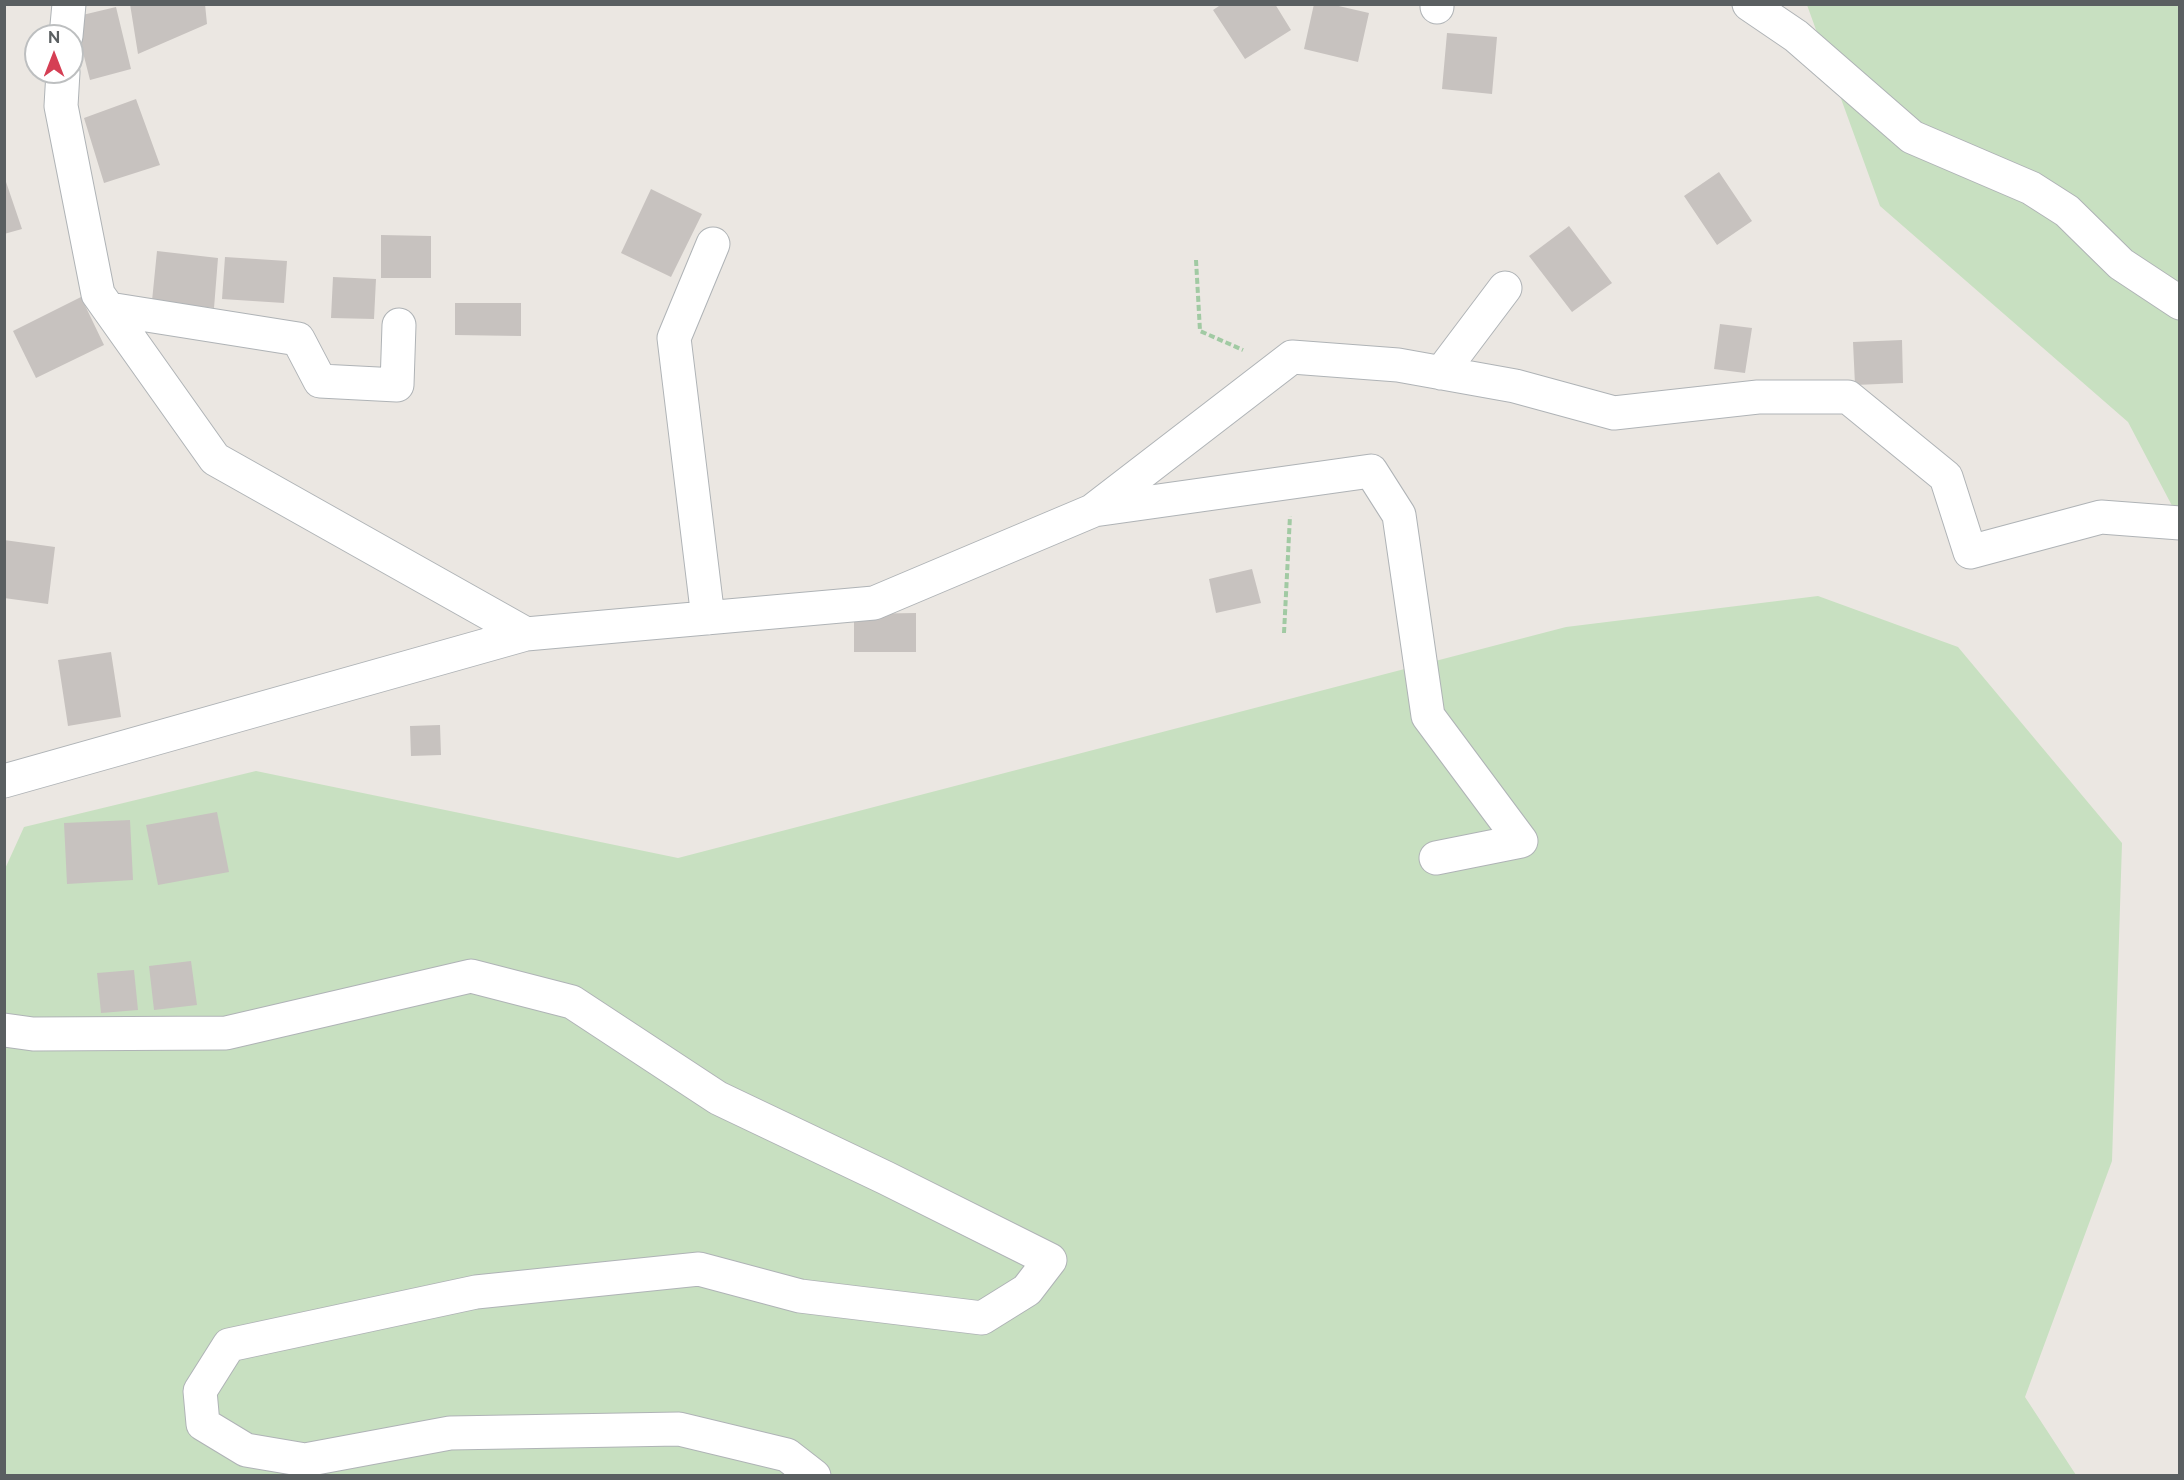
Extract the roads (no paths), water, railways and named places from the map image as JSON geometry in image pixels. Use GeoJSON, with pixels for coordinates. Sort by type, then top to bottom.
{"type":"FeatureCollection","features":[{"type":"Feature","properties":{"kind":"street"},"geometry":{"type":"LineString","coordinates":[[67,24],[69,4]]}},
{"type":"Feature","properties":{"kind":"street"},"geometry":{"type":"LineString","coordinates":[[1749,4],[1796,36],[1912,137],[2031,188],[2067,211],[2121,264],[2180,303]]}},
{"type":"Feature","properties":{"kind":"street"},"geometry":{"type":"LineString","coordinates":[[62,84],[61,106],[98,294],[214,459],[526,634]]}},
{"type":"Feature","properties":{"kind":"street"},"geometry":{"type":"LineString","coordinates":[[708,618],[674,338],[714,244]]}},
{"type":"Feature","properties":{"kind":"street"},"geometry":{"type":"LineString","coordinates":[[1441,373],[1505,288]]}},
{"type":"Feature","properties":{"kind":"street"},"geometry":{"type":"LineString","coordinates":[[109,309],[298,339],[320,381],[397,385],[399,325]]}},
{"type":"Feature","properties":{"kind":"street"},"geometry":{"type":"LineString","coordinates":[[4,781],[526,634],[874,603],[1092,511],[1292,357],[1398,365],[1515,386],[1614,413],[1758,397],[1848,397],[1946,477],[1971,552],[2101,517],[2180,523]]}},
{"type":"Feature","properties":{"kind":"street"},"geometry":{"type":"LineString","coordinates":[[1092,511],[1371,471],[1400,515],[1428,716],[1521,841],[1436,858]]}},
{"type":"Feature","properties":{"kind":"street"},"geometry":{"type":"LineString","coordinates":[[4,1030],[33,1034],[226,1033],[471,976],[572,1002],[718,1098],[1050,1260],[1027,1290],[982,1318],[800,1296],[699,1269],[476,1292],[229,1345],[200,1391],[204,1424],[246,1450],[305,1460],[450,1433],[679,1429],[787,1455],[814,1476]]}}]}
